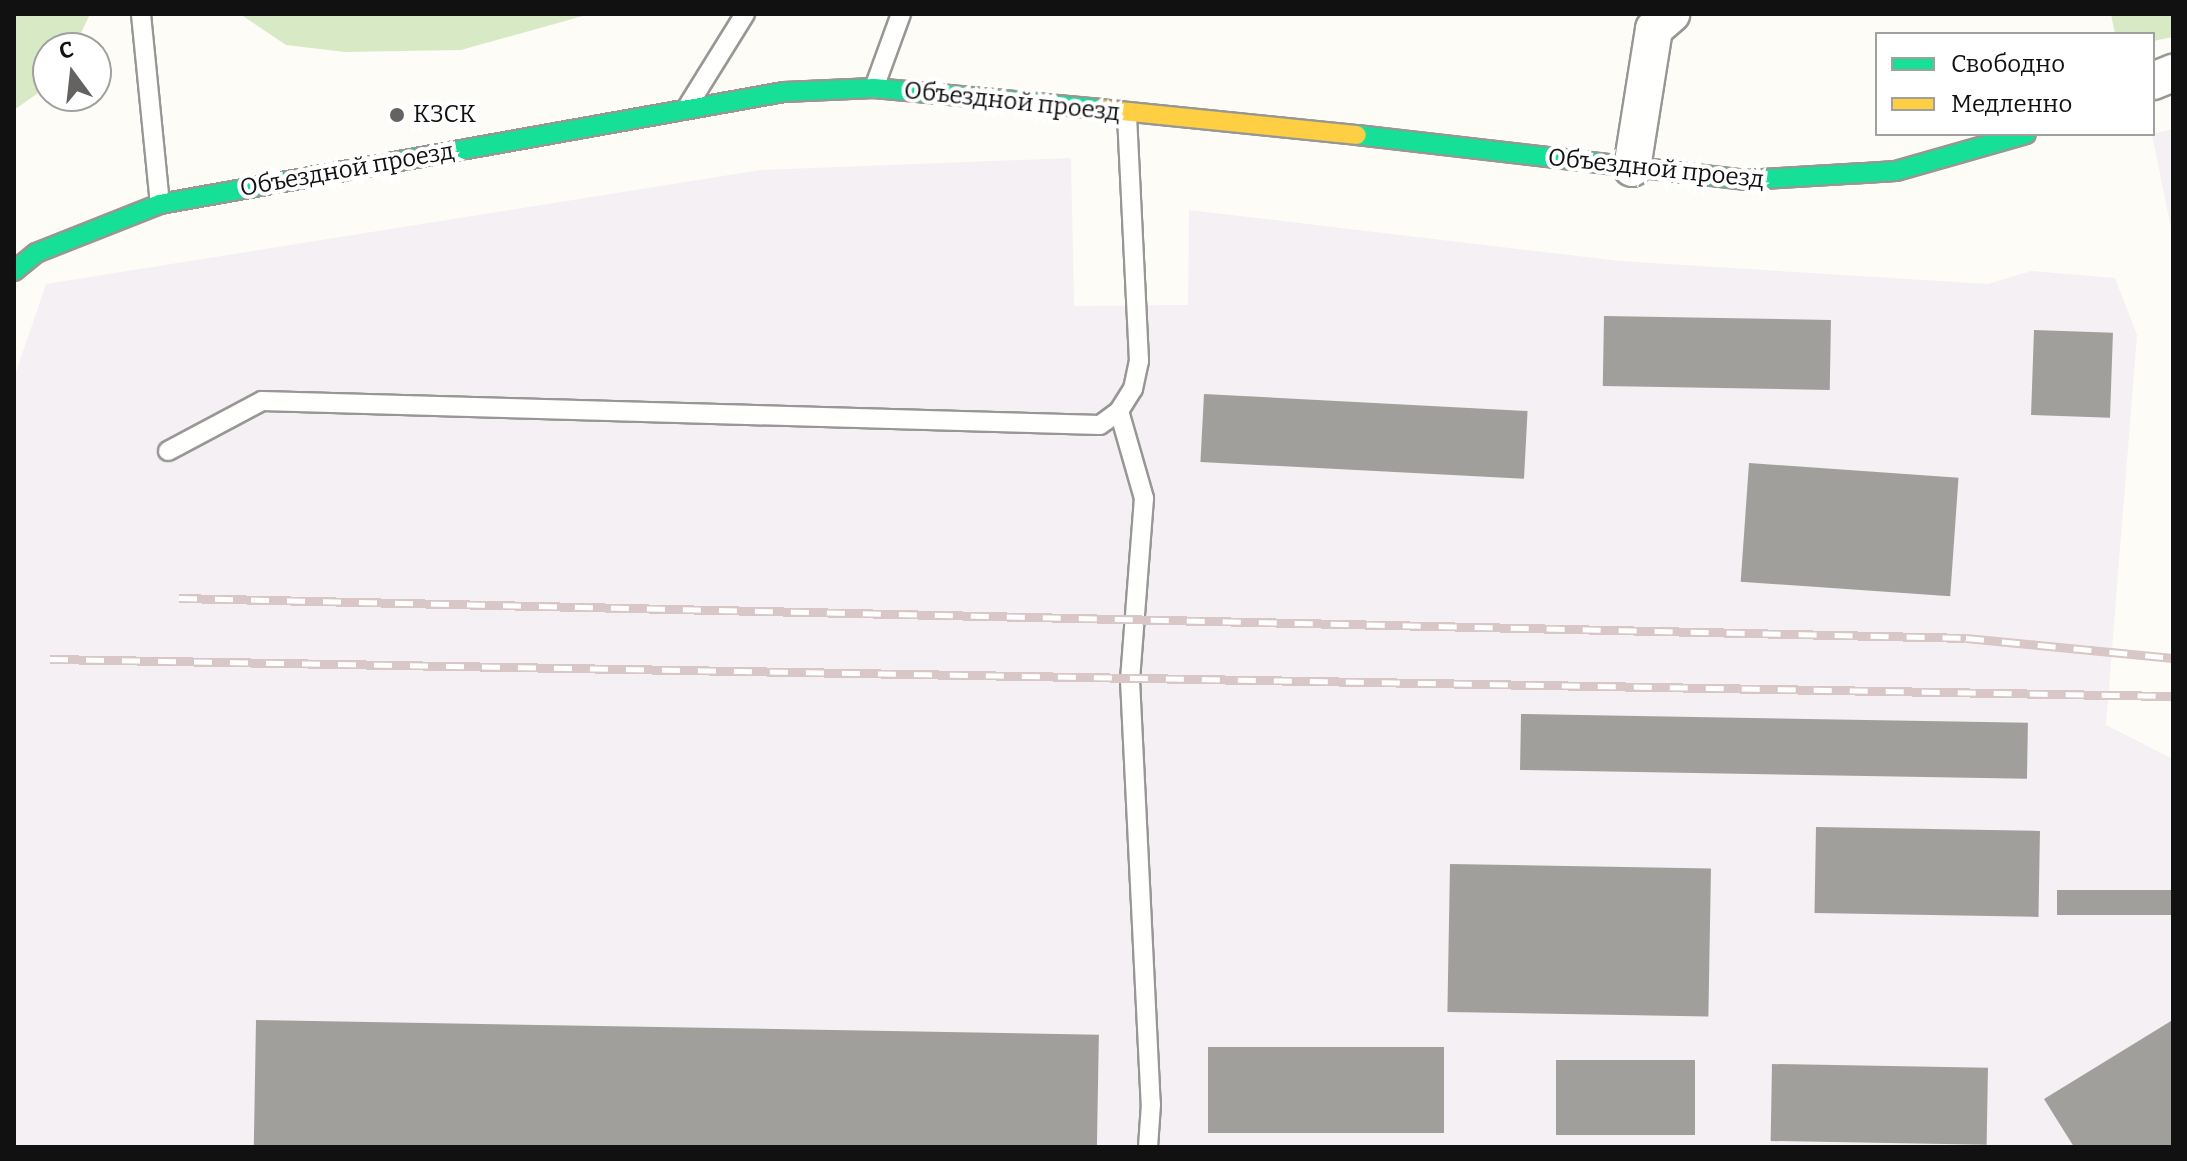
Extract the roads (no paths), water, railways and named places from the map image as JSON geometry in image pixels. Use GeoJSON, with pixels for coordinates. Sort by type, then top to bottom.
{"type":"FeatureCollection","features":[{"type":"Feature","properties":{"kind":"street"},"geometry":{"type":"LineString","coordinates":[[1632,168],[1654,29],[1671,14]]}},
{"type":"Feature","properties":{"kind":"street","name":"Объездной проезд"},"geometry":{"type":"LineString","coordinates":[[14,271],[48,247],[160,204],[784,92],[874,88],[1127,115],[1243,122],[1746,180],[1844,177],[1950,159],[2020,136]]}},
{"type":"Feature","properties":{"kind":"lane"},"geometry":{"type":"LineString","coordinates":[[141,14],[160,204]]}},
{"type":"Feature","properties":{"kind":"lane"},"geometry":{"type":"LineString","coordinates":[[687,107],[745,14]]}},
{"type":"Feature","properties":{"kind":"lane"},"geometry":{"type":"LineString","coordinates":[[874,88],[901,14]]}},
{"type":"Feature","properties":{"kind":"lane"},"geometry":{"type":"LineString","coordinates":[[168,451],[262,401],[1072,427],[1100,425],[1119,411],[1133,389],[1139,361],[1127,115]]}},
{"type":"Feature","properties":{"kind":"lane"},"geometry":{"type":"LineString","coordinates":[[1119,411],[1144,498],[1130,680],[1151,1104],[1148,1147]]}},
{"type":"Feature","properties":{"kind":"railway"},"geometry":{"type":"LineString","coordinates":[[179,598],[1966,638],[2173,658]]}},
{"type":"Feature","properties":{"kind":"railway"},"geometry":{"type":"LineString","coordinates":[[50,659],[2173,696]]}},
{"type":"Feature","properties":{"kind":"place","name":"КЗСК"},"geometry":{"type":"Point","coordinates":[397,115]}}]}
